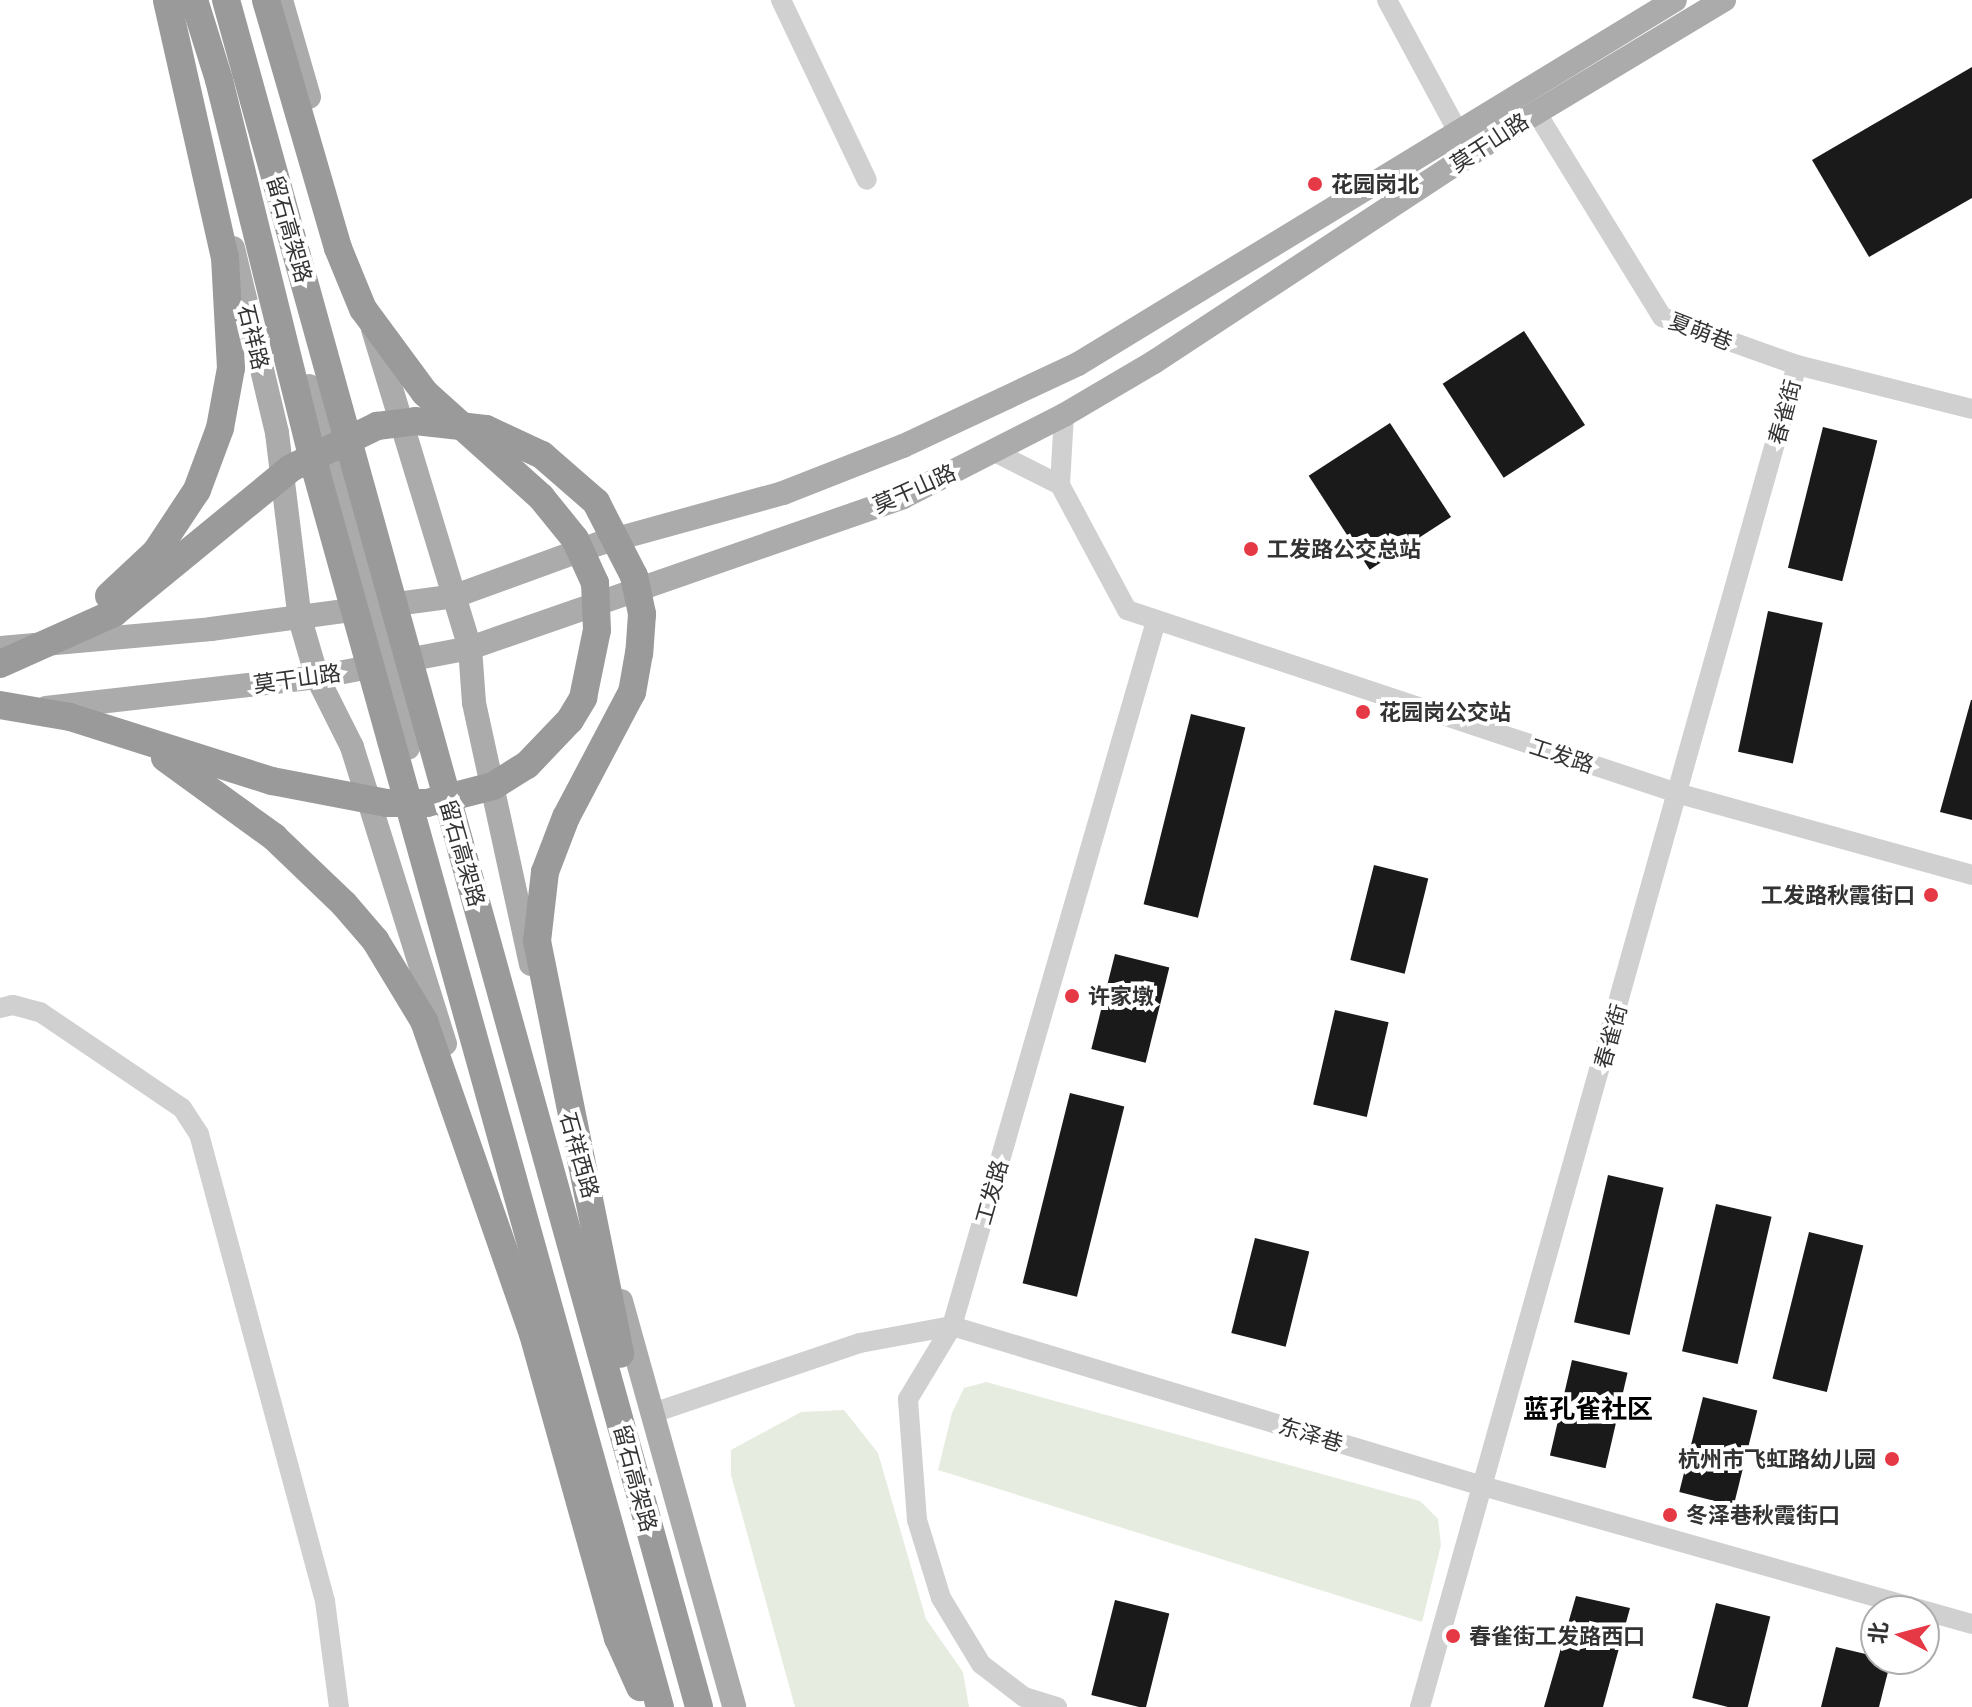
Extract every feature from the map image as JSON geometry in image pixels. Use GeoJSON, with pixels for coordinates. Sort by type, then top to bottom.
{"type":"FeatureCollection","features":[{"type":"Feature","properties":{"kind":"highway"},"geometry":{"type":"LineString","coordinates":[[0,647],[102,602],[156,552],[197,490],[220,428],[231,368],[225,258],[169,0]]}},
{"type":"Feature","properties":{"kind":"highway","name":"留石高架路"},"geometry":{"type":"LineString","coordinates":[[194,0],[219,80],[316,471],[660,1707]]}},
{"type":"Feature","properties":{"kind":"highway","name":"留石高架路"},"geometry":{"type":"LineString","coordinates":[[226,0],[698,1707]]}},
{"type":"Feature","properties":{"kind":"highway"},"geometry":{"type":"LineString","coordinates":[[0,705],[123,733],[272,781],[387,803],[427,803],[493,786],[527,765],[570,720],[589,677],[597,630],[595,583],[575,539],[541,497],[425,393],[363,309],[338,248],[266,0]]}},
{"type":"Feature","properties":{"kind":"highway"},"geometry":{"type":"LineString","coordinates":[[0,664],[114,613],[291,468],[377,426],[415,421],[486,429],[542,455],[596,502],[634,576],[642,614],[639,653],[632,692],[566,817],[545,872],[537,941],[651,1532]]}},
{"type":"Feature","properties":{"kind":"highway"},"geometry":{"type":"LineString","coordinates":[[123,733],[193,774],[274,837],[375,940],[411,997],[433,1045],[533,1334],[618,1638],[649,1707]]}},
{"type":"Feature","properties":{"kind":"main road","name":"石祥路"},"geometry":{"type":"LineString","coordinates":[[169,0],[277,433],[300,619],[317,677]]}},
{"type":"Feature","properties":{"kind":"main road"},"geometry":{"type":"LineString","coordinates":[[201,0],[231,71]]}},
{"type":"Feature","properties":{"kind":"main road"},"geometry":{"type":"LineString","coordinates":[[219,0],[231,71],[507,1068],[671,1707]]}},
{"type":"Feature","properties":{"kind":"main road"},"geometry":{"type":"LineString","coordinates":[[281,0],[455,596]]}},
{"type":"Feature","properties":{"kind":"main road","name":"莫干山路"},"geometry":{"type":"LineString","coordinates":[[0,647],[300,619],[455,596],[598,544],[783,493],[903,446],[1078,364],[1675,0]]}},
{"type":"Feature","properties":{"kind":"main road","name":"莫干山路"},"geometry":{"type":"LineString","coordinates":[[0,712],[317,677],[470,648],[903,497],[1064,415],[1536,112],[1724,0]]}},
{"type":"Feature","properties":{"kind":"main road","name":"石祥西路"},"geometry":{"type":"LineString","coordinates":[[455,596],[470,648],[474,703],[545,1031],[734,1707]]}},
{"type":"Feature","properties":{"kind":"main road"},"geometry":{"type":"LineString","coordinates":[[317,677],[352,747],[384,844],[637,1707]]}},
{"type":"Feature","properties":{"kind":"main road"},"geometry":{"type":"LineString","coordinates":[[507,1068],[698,1707]]}},
{"type":"Feature","properties":{"kind":"street"},"geometry":{"type":"LineString","coordinates":[[781,0],[867,180]]}},
{"type":"Feature","properties":{"kind":"street"},"geometry":{"type":"LineString","coordinates":[[1387,0],[1458,132]]}},
{"type":"Feature","properties":{"kind":"street","name":"夏萌巷"},"geometry":{"type":"LineString","coordinates":[[1536,112],[1662,317],[1797,365],[1972,409]]}},
{"type":"Feature","properties":{"kind":"street","name":"春雀街"},"geometry":{"type":"LineString","coordinates":[[1420,1707],[1479,1485],[1680,794],[1797,365]]}},
{"type":"Feature","properties":{"kind":"street"},"geometry":{"type":"LineString","coordinates":[[993,451],[1060,485],[1064,415]]}},
{"type":"Feature","properties":{"kind":"street","name":"工发路"},"geometry":{"type":"LineString","coordinates":[[1060,485],[1127,610],[1680,794],[1972,875]]}},
{"type":"Feature","properties":{"kind":"street","name":"工发路"},"geometry":{"type":"LineString","coordinates":[[1057,1707],[1024,1697],[981,1664],[941,1598],[917,1520],[908,1399],[952,1326],[1156,621]]}},
{"type":"Feature","properties":{"kind":"street"},"geometry":{"type":"LineString","coordinates":[[0,1008],[13,1005],[40,1012],[182,1108],[199,1134],[325,1601],[339,1707]]}},
{"type":"Feature","properties":{"kind":"street","name":"东泽巷"},"geometry":{"type":"LineString","coordinates":[[653,1413],[860,1343],[952,1326],[1479,1485],[1972,1624]]}},
{"type":"Feature","properties":{"kind":"shaded area"},"geometry":{"type":"Polygon","coordinates":[[[986,1382],[1420,1501],[1438,1519],[1441,1545],[1422,1622],[938,1470],[952,1413],[964,1388],[986,1382]]]}},
{"type":"Feature","properties":{"kind":"shaded area"},"geometry":{"type":"Polygon","coordinates":[[[844,1410],[878,1453],[926,1619],[963,1672],[969,1707],[795,1707],[731,1475],[731,1450],[801,1412],[844,1410]]]}},
{"type":"Feature","properties":{"kind":"building"},"geometry":{"type":"Polygon","coordinates":[[[1972,67],[1972,198],[1869,257],[1812,160],[1972,67]]]}},
{"type":"Feature","properties":{"kind":"building"},"geometry":{"type":"Polygon","coordinates":[[[1524,331],[1585,425],[1504,478],[1443,384],[1524,331]]]}},
{"type":"Feature","properties":{"kind":"building"},"geometry":{"type":"Polygon","coordinates":[[[1390,423],[1451,517],[1370,570],[1309,476],[1390,423]]]}},
{"type":"Feature","properties":{"kind":"building"},"geometry":{"type":"Polygon","coordinates":[[[1823,427],[1877,441],[1842,581],[1788,568],[1823,427]]]}},
{"type":"Feature","properties":{"kind":"building"},"geometry":{"type":"Polygon","coordinates":[[[1768,611],[1823,623],[1793,763],[1738,752],[1768,611]]]}},
{"type":"Feature","properties":{"kind":"building"},"geometry":{"type":"Polygon","coordinates":[[[1972,700],[1972,820],[1940,812],[1972,700]]]}},
{"type":"Feature","properties":{"kind":"building"},"geometry":{"type":"Polygon","coordinates":[[[1191,714],[1245,728],[1198,918],[1144,904],[1191,714]]]}},
{"type":"Feature","properties":{"kind":"building"},"geometry":{"type":"Polygon","coordinates":[[[1374,865],[1428,879],[1405,974],[1350,960],[1374,865]]]}},
{"type":"Feature","properties":{"kind":"building"},"geometry":{"type":"Polygon","coordinates":[[[1115,954],[1169,968],[1146,1063],[1091,1049],[1115,954]]]}},
{"type":"Feature","properties":{"kind":"building"},"geometry":{"type":"Polygon","coordinates":[[[1335,1010],[1389,1022],[1367,1117],[1313,1105],[1335,1010]]]}},
{"type":"Feature","properties":{"kind":"building"},"geometry":{"type":"Polygon","coordinates":[[[1070,1093],[1124,1107],[1077,1297],[1023,1283],[1070,1093]]]}},
{"type":"Feature","properties":{"kind":"building"},"geometry":{"type":"Polygon","coordinates":[[[1608,1175],[1664,1188],[1630,1335],[1574,1322],[1608,1175]]]}},
{"type":"Feature","properties":{"kind":"building"},"geometry":{"type":"Polygon","coordinates":[[[1716,1204],[1772,1217],[1738,1364],[1682,1351],[1716,1204]]]}},
{"type":"Feature","properties":{"kind":"building"},"geometry":{"type":"Polygon","coordinates":[[[1809,1232],[1863,1246],[1827,1392],[1772,1379],[1809,1232]]]}},
{"type":"Feature","properties":{"kind":"building"},"geometry":{"type":"Polygon","coordinates":[[[1255,1238],[1309,1252],[1286,1347],[1231,1333],[1255,1238]]]}},
{"type":"Feature","properties":{"kind":"building"},"geometry":{"type":"Polygon","coordinates":[[[1572,1360],[1628,1373],[1605,1468],[1550,1455],[1572,1360]]]}},
{"type":"Feature","properties":{"kind":"building"},"geometry":{"type":"Polygon","coordinates":[[[1703,1397],[1757,1411],[1734,1506],[1679,1492],[1703,1397]]]}},
{"type":"Feature","properties":{"kind":"building"},"geometry":{"type":"Polygon","coordinates":[[[1576,1596],[1630,1608],[1603,1707],[1544,1707],[1576,1596]]]}},
{"type":"Feature","properties":{"kind":"building"},"geometry":{"type":"Polygon","coordinates":[[[1115,1600],[1169,1614],[1146,1707],[1091,1695],[1115,1600]]]}},
{"type":"Feature","properties":{"kind":"building"},"geometry":{"type":"Polygon","coordinates":[[[1716,1603],[1770,1617],[1748,1707],[1728,1707],[1692,1698],[1716,1603]]]}},
{"type":"Feature","properties":{"kind":"building"},"geometry":{"type":"Polygon","coordinates":[[[1836,1647],[1860,1653],[1860,1675],[1887,1675],[1879,1707],[1821,1707],[1836,1647]]]}},
{"type":"Feature","properties":{"kind":"place","name":"花园岗北"},"geometry":{"type":"Point","coordinates":[1315,184]}},
{"type":"Feature","properties":{"kind":"place","name":"工发路公交总站"},"geometry":{"type":"Point","coordinates":[1251,549]}},
{"type":"Feature","properties":{"kind":"place","name":"花园岗公交站"},"geometry":{"type":"Point","coordinates":[1363,712]}},
{"type":"Feature","properties":{"kind":"place","name":"工发路秋霞街口"},"geometry":{"type":"Point","coordinates":[1931,895]}},
{"type":"Feature","properties":{"kind":"place","name":"许家墩"},"geometry":{"type":"Point","coordinates":[1072,996]}},
{"type":"Feature","properties":{"kind":"place","name":"杭州市飞虹路幼儿园"},"geometry":{"type":"Point","coordinates":[1892,1459]}},
{"type":"Feature","properties":{"kind":"place","name":"冬泽巷秋霞街口"},"geometry":{"type":"Point","coordinates":[1670,1515]}},
{"type":"Feature","properties":{"kind":"place","name":"春雀街工发路西口"},"geometry":{"type":"Point","coordinates":[1453,1636]}},
{"type":"Feature","properties":{"kind":"district","name":"蓝孔雀社区"},"geometry":{"type":"Point","coordinates":[1588,1408]}}]}
